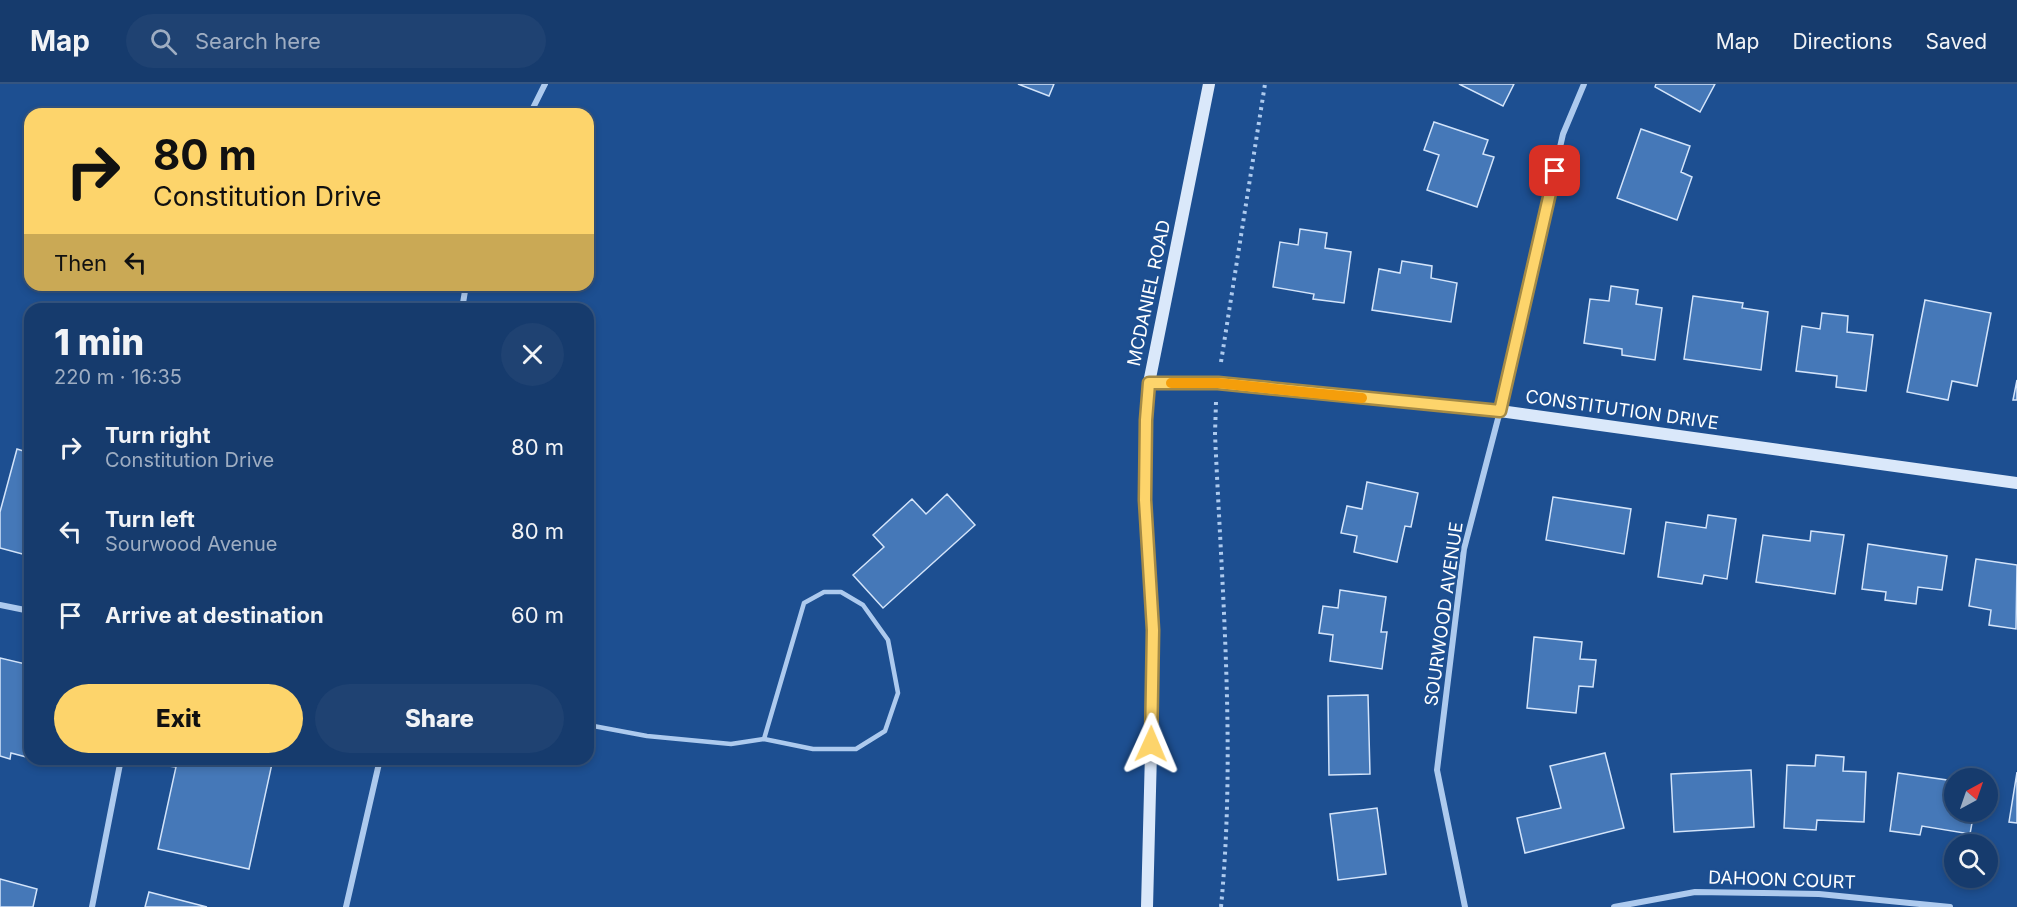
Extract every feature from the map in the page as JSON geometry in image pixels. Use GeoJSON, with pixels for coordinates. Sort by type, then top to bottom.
{"type":"FeatureCollection","features":[{"type":"Feature","properties":{"kind":"street"},"geometry":{"type":"LineString","coordinates":[[533,108],[545,84]]}},
{"type":"Feature","properties":{"kind":"street","name":"MCDANIEL ROAD"},"geometry":{"type":"LineString","coordinates":[[1147,907],[1153,630],[1145,500],[1146,420],[1149,383],[1209,84]]}},
{"type":"Feature","properties":{"kind":"street","name":"SOURWOOD AVENUE"},"geometry":{"type":"LineString","coordinates":[[1465,907],[1437,770],[1464,549],[1500,411],[1563,134],[1584,84]]}},
{"type":"Feature","properties":{"kind":"street","name":"CONSTITUTION DRIVE"},"geometry":{"type":"LineString","coordinates":[[1149,383],[1218,383],[1500,411],[2017,483]]}},
{"type":"Feature","properties":{"kind":"street"},"geometry":{"type":"LineString","coordinates":[[0,605],[24,610]]}},
{"type":"Feature","properties":{"kind":"street"},"geometry":{"type":"LineString","coordinates":[[92,907],[120,765]]}},
{"type":"Feature","properties":{"kind":"street"},"geometry":{"type":"LineString","coordinates":[[346,907],[379,765]]}},
{"type":"Feature","properties":{"kind":"street","name":"DAHOON COURT"},"geometry":{"type":"LineString","coordinates":[[1614,907],[1695,892],[1819,894],[1950,907]]}},
{"type":"Feature","properties":{"kind":"lane"},"geometry":{"type":"LineString","coordinates":[[594,726],[647,736],[731,744],[764,739],[813,749],[856,749],[885,730],[898,693],[888,640],[863,605],[841,592],[824,592],[804,603],[764,739]]}},
{"type":"Feature","properties":{"kind":"path"},"geometry":{"type":"LineString","coordinates":[[1221,907],[1226,852],[1228,746],[1226,649],[1214,412],[1265,84]]}},
{"type":"Feature","properties":{"kind":"building"},"geometry":{"type":"Polygon","coordinates":[[[1018,84],[1054,84],[1049,96],[1018,84]]]}},
{"type":"Feature","properties":{"kind":"building"},"geometry":{"type":"Polygon","coordinates":[[[1459,84],[1514,84],[1503,106],[1459,84]]]}},
{"type":"Feature","properties":{"kind":"building"},"geometry":{"type":"Polygon","coordinates":[[[1656,84],[1715,84],[1700,112],[1655,87],[1656,84]]]}},
{"type":"Feature","properties":{"kind":"building"},"geometry":{"type":"Polygon","coordinates":[[[1434,122],[1488,140],[1483,154],[1494,157],[1477,207],[1427,190],[1439,155],[1424,150],[1434,122]]]}},
{"type":"Feature","properties":{"kind":"building"},"geometry":{"type":"Polygon","coordinates":[[[1641,129],[1690,146],[1681,172],[1692,177],[1677,220],[1617,198],[1641,129]]]}},
{"type":"Feature","properties":{"kind":"building"},"geometry":{"type":"Polygon","coordinates":[[[1300,229],[1327,233],[1325,248],[1351,252],[1344,303],[1313,299],[1314,294],[1273,287],[1280,242],[1298,245],[1300,229]]]}},
{"type":"Feature","properties":{"kind":"building"},"geometry":{"type":"Polygon","coordinates":[[[1402,261],[1432,266],[1431,278],[1457,283],[1451,322],[1372,310],[1379,269],[1400,273],[1402,261]]]}},
{"type":"Feature","properties":{"kind":"building"},"geometry":{"type":"Polygon","coordinates":[[[1611,286],[1638,290],[1636,304],[1662,308],[1655,360],[1622,355],[1622,349],[1584,343],[1590,299],[1609,301],[1611,286]]]}},
{"type":"Feature","properties":{"kind":"building"},"geometry":{"type":"Polygon","coordinates":[[[1693,296],[1743,303],[1742,308],[1768,312],[1761,370],[1684,359],[1693,296]]]}},
{"type":"Feature","properties":{"kind":"building"},"geometry":{"type":"Polygon","coordinates":[[[1925,300],[1991,313],[1977,386],[1952,381],[1948,400],[1907,392],[1925,300]]]}},
{"type":"Feature","properties":{"kind":"building"},"geometry":{"type":"Polygon","coordinates":[[[1822,313],[1848,316],[1847,332],[1873,335],[1866,391],[1836,387],[1837,376],[1796,371],[1802,326],[1820,329],[1822,313]]]}},
{"type":"Feature","properties":{"kind":"building"},"geometry":{"type":"Polygon","coordinates":[[[2017,380],[2017,400],[2013,400],[2017,380]]]}},
{"type":"Feature","properties":{"kind":"building"},"geometry":{"type":"Polygon","coordinates":[[[17,449],[24,451],[24,554],[0,548],[0,512],[17,449]]]}},
{"type":"Feature","properties":{"kind":"building"},"geometry":{"type":"Polygon","coordinates":[[[1367,482],[1418,493],[1411,527],[1405,526],[1397,562],[1354,552],[1357,536],[1341,533],[1347,506],[1362,509],[1367,482]]]}},
{"type":"Feature","properties":{"kind":"building"},"geometry":{"type":"Polygon","coordinates":[[[947,494],[975,525],[883,608],[853,575],[884,547],[873,535],[912,499],[926,514],[947,494]]]}},
{"type":"Feature","properties":{"kind":"building"},"geometry":{"type":"Polygon","coordinates":[[[1553,497],[1631,509],[1624,554],[1546,540],[1553,497]]]}},
{"type":"Feature","properties":{"kind":"building"},"geometry":{"type":"Polygon","coordinates":[[[1708,515],[1736,519],[1727,579],[1704,575],[1702,584],[1658,577],[1666,522],[1706,528],[1708,515]]]}},
{"type":"Feature","properties":{"kind":"building"},"geometry":{"type":"Polygon","coordinates":[[[1811,531],[1844,535],[1835,594],[1756,582],[1763,535],[1810,541],[1811,531]]]}},
{"type":"Feature","properties":{"kind":"building"},"geometry":{"type":"Polygon","coordinates":[[[1868,544],[1947,556],[1942,590],[1918,587],[1916,604],[1885,600],[1886,592],[1862,589],[1868,544]]]}},
{"type":"Feature","properties":{"kind":"building"},"geometry":{"type":"Polygon","coordinates":[[[1976,559],[2017,565],[2016,629],[1989,625],[1991,610],[1969,606],[1976,559]]]}},
{"type":"Feature","properties":{"kind":"building"},"geometry":{"type":"Polygon","coordinates":[[[1340,590],[1386,597],[1381,632],[1387,632],[1382,669],[1330,661],[1333,635],[1319,633],[1323,606],[1338,608],[1340,590]]]}},
{"type":"Feature","properties":{"kind":"building"},"geometry":{"type":"Polygon","coordinates":[[[1534,637],[1582,642],[1580,659],[1596,660],[1593,687],[1579,686],[1576,713],[1527,708],[1534,637]]]}},
{"type":"Feature","properties":{"kind":"building"},"geometry":{"type":"Polygon","coordinates":[[[0,658],[24,664],[24,756],[11,753],[10,759],[0,756],[0,658]]]}},
{"type":"Feature","properties":{"kind":"building"},"geometry":{"type":"Polygon","coordinates":[[[1368,695],[1370,774],[1329,775],[1328,696],[1368,695]]]}},
{"type":"Feature","properties":{"kind":"building"},"geometry":{"type":"Polygon","coordinates":[[[1605,753],[1624,828],[1525,853],[1517,818],[1561,808],[1550,766],[1605,753]]]}},
{"type":"Feature","properties":{"kind":"building"},"geometry":{"type":"Polygon","coordinates":[[[1816,755],[1844,757],[1843,771],[1866,772],[1864,822],[1817,820],[1816,830],[1784,828],[1787,765],[1815,766],[1816,755]]]}},
{"type":"Feature","properties":{"kind":"building"},"geometry":{"type":"Polygon","coordinates":[[[272,765],[249,869],[158,849],[176,767],[169,766],[272,765]]]}},
{"type":"Feature","properties":{"kind":"building"},"geometry":{"type":"Polygon","coordinates":[[[1751,770],[1754,827],[1674,832],[1671,774],[1751,770]]]}},
{"type":"Feature","properties":{"kind":"building"},"geometry":{"type":"Polygon","coordinates":[[[2017,772],[2017,823],[2009,822],[2017,772]]]}},
{"type":"Feature","properties":{"kind":"building"},"geometry":{"type":"Polygon","coordinates":[[[1898,773],[1944,780],[1944,822],[1972,822],[1970,834],[1922,826],[1920,835],[1890,831],[1898,773]]]}},
{"type":"Feature","properties":{"kind":"building"},"geometry":{"type":"Polygon","coordinates":[[[1377,808],[1386,874],[1338,880],[1330,814],[1377,808]]]}},
{"type":"Feature","properties":{"kind":"building"},"geometry":{"type":"Polygon","coordinates":[[[0,879],[37,889],[33,907],[0,907],[0,879]]]}},
{"type":"Feature","properties":{"kind":"building"},"geometry":{"type":"Polygon","coordinates":[[[149,892],[207,907],[145,907],[149,892]]]}},
{"type":"Feature","properties":{"kind":"slow traffic"},"geometry":{"type":"LineString","coordinates":[[1171,383],[1218,383],[1362,398]]}},
{"type":"Feature","properties":{"kind":"route"},"geometry":{"type":"LineString","coordinates":[[1151,744],[1153,630],[1145,500],[1149,383],[1218,383],[1500,411],[1555,171]]}}]}
